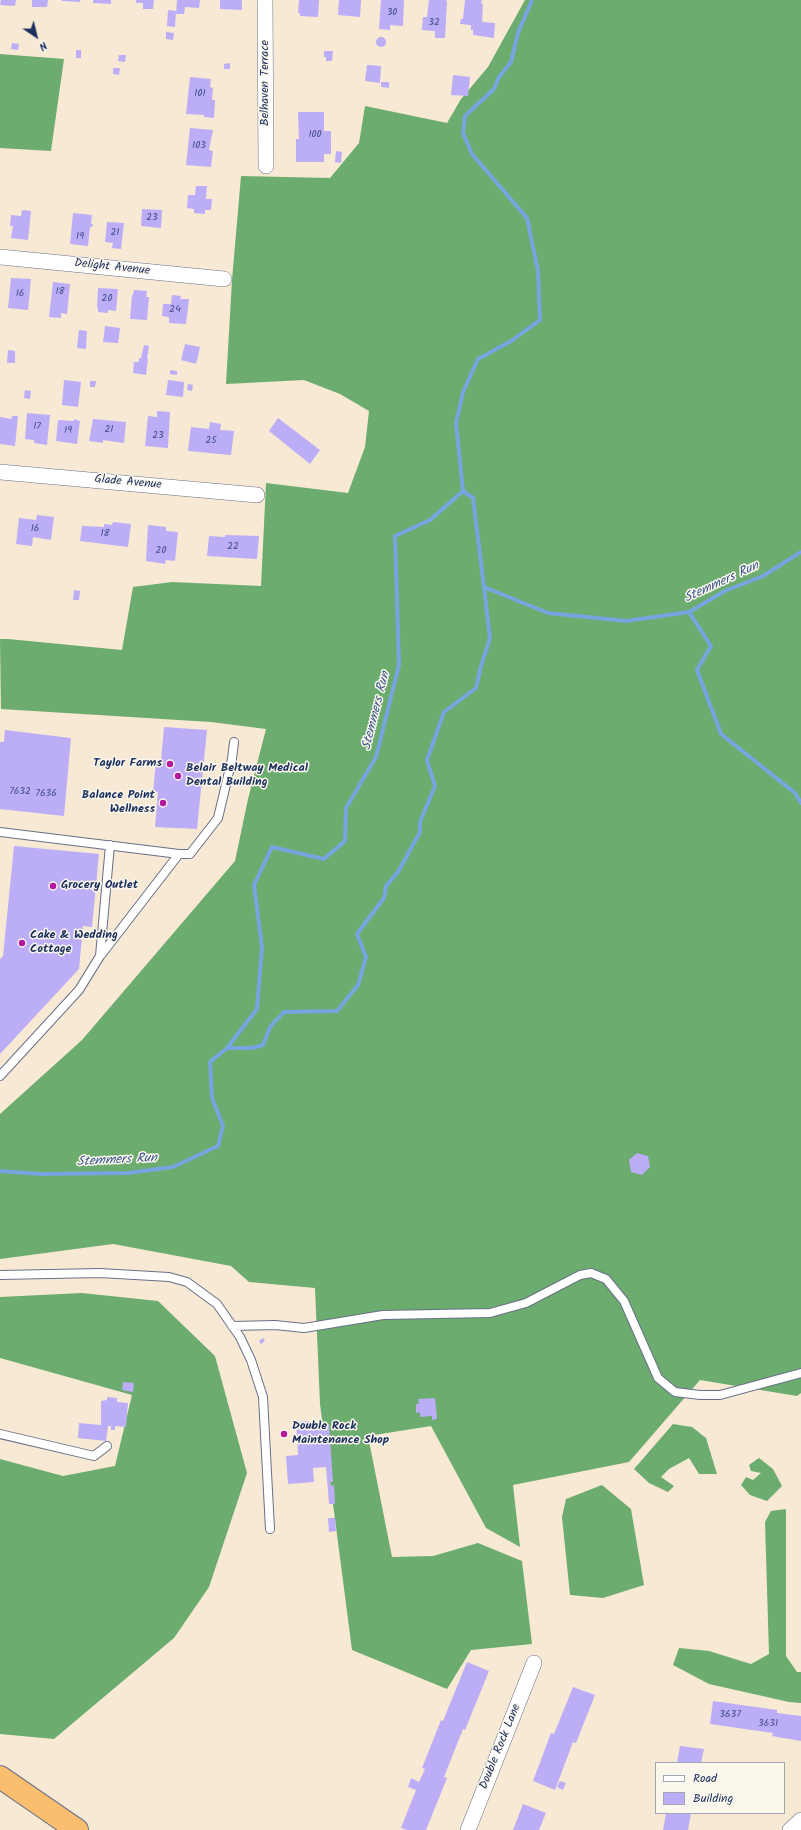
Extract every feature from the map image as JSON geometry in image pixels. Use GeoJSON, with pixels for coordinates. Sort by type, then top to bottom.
{"type":"FeatureCollection","features":[{"type":"Feature","properties":{"kind":"highway"},"geometry":{"type":"LineString","coordinates":[[0,1777],[77,1830]]}},
{"type":"Feature","properties":{"kind":"street","name":"Belhaven Terrace"},"geometry":{"type":"LineString","coordinates":[[265,0],[266,166]]}},
{"type":"Feature","properties":{"kind":"street","name":"Delight Avenue"},"geometry":{"type":"LineString","coordinates":[[0,257],[224,279]]}},
{"type":"Feature","properties":{"kind":"street","name":"Glade Avenue"},"geometry":{"type":"LineString","coordinates":[[0,472],[257,495]]}},
{"type":"Feature","properties":{"kind":"street","name":"Double Rock Lane"},"geometry":{"type":"LineString","coordinates":[[468,1830],[534,1663]]}},
{"type":"Feature","properties":{"kind":"street"},"geometry":{"type":"LineString","coordinates":[[790,1830],[801,1820]]}},
{"type":"Feature","properties":{"kind":"lane"},"geometry":{"type":"LineString","coordinates":[[0,832],[179,854],[190,854],[218,818],[232,759],[234,742]]}},
{"type":"Feature","properties":{"kind":"lane"},"geometry":{"type":"LineString","coordinates":[[100,956],[110,845]]}},
{"type":"Feature","properties":{"kind":"lane"},"geometry":{"type":"LineString","coordinates":[[0,1076],[78,990],[100,956],[179,854]]}},
{"type":"Feature","properties":{"kind":"lane"},"geometry":{"type":"LineString","coordinates":[[0,1275],[100,1273],[169,1276],[187,1282],[211,1299],[224,1313],[240,1337],[251,1360],[263,1397],[270,1529]]}},
{"type":"Feature","properties":{"kind":"lane"},"geometry":{"type":"LineString","coordinates":[[232,1326],[275,1325],[304,1328],[383,1315],[490,1313],[526,1303],[580,1275],[591,1273],[606,1279],[624,1301],[658,1378],[675,1392],[700,1395],[720,1395],[801,1373]]}},
{"type":"Feature","properties":{"kind":"lane"},"geometry":{"type":"LineString","coordinates":[[0,1434],[94,1456],[107,1446]]}},
{"type":"Feature","properties":{"kind":"green space"},"geometry":{"type":"Polygon","coordinates":[[[525,0],[801,0],[801,1393],[797,1396],[700,1380],[629,1462],[513,1485],[520,1547],[486,1528],[431,1426],[368,1436],[392,1557],[433,1556],[478,1543],[522,1561],[532,1644],[471,1650],[447,1689],[352,1650],[320,1404],[315,1288],[249,1282],[231,1266],[113,1244],[0,1259],[0,1114],[82,1040],[235,861],[248,799],[266,729],[211,722],[1,709],[0,639],[122,650],[133,587],[172,582],[261,586],[266,483],[348,493],[365,447],[369,411],[340,394],[304,380],[226,384],[232,280],[241,176],[330,178],[359,143],[365,106],[447,123],[461,99],[488,67],[525,0]]]}},
{"type":"Feature","properties":{"kind":"green space"},"geometry":{"type":"Polygon","coordinates":[[[0,54],[64,59],[51,151],[0,148],[0,54]]]}},
{"type":"Feature","properties":{"kind":"green space"},"geometry":{"type":"Polygon","coordinates":[[[82,1293],[158,1301],[215,1356],[247,1473],[209,1587],[174,1638],[54,1739],[0,1734],[0,1459],[63,1476],[115,1466],[132,1395],[0,1358],[0,1297],[82,1293]]]}},
{"type":"Feature","properties":{"kind":"green space"},"geometry":{"type":"Polygon","coordinates":[[[673,1424],[692,1427],[706,1438],[717,1474],[699,1474],[689,1458],[669,1469],[661,1477],[674,1486],[668,1492],[649,1483],[634,1469],[673,1424]]]}},
{"type":"Feature","properties":{"kind":"green space"},"geometry":{"type":"Polygon","coordinates":[[[759,1458],[773,1469],[782,1486],[767,1501],[750,1495],[741,1485],[746,1477],[753,1480],[761,1473],[751,1471],[749,1465],[759,1458]]]}},
{"type":"Feature","properties":{"kind":"green space"},"geometry":{"type":"Polygon","coordinates":[[[602,1485],[631,1509],[644,1585],[603,1598],[570,1595],[562,1517],[566,1499],[602,1485]]]}},
{"type":"Feature","properties":{"kind":"green space"},"geometry":{"type":"Polygon","coordinates":[[[786,1509],[786,1656],[797,1672],[801,1672],[801,1703],[789,1702],[709,1684],[673,1665],[679,1648],[709,1651],[751,1664],[769,1654],[765,1522],[771,1511],[786,1509]]]}},
{"type":"Feature","properties":{"kind":"building"},"geometry":{"type":"Polygon","coordinates":[[[1,0],[16,0],[15,6],[0,5],[1,0]]]}},
{"type":"Feature","properties":{"kind":"building"},"geometry":{"type":"Polygon","coordinates":[[[32,0],[48,0],[47,7],[32,7],[32,0]]]}},
{"type":"Feature","properties":{"kind":"building"},"geometry":{"type":"Polygon","coordinates":[[[80,0],[80,2],[62,1],[80,0]]]}},
{"type":"Feature","properties":{"kind":"building"},"geometry":{"type":"Polygon","coordinates":[[[93,0],[111,0],[111,4],[93,3],[93,0]]]}},
{"type":"Feature","properties":{"kind":"building"},"geometry":{"type":"Polygon","coordinates":[[[136,0],[154,0],[153,9],[143,9],[143,3],[136,3],[136,0]]]}},
{"type":"Feature","properties":{"kind":"building"},"geometry":{"type":"Polygon","coordinates":[[[177,0],[200,0],[199,8],[185,7],[184,14],[176,14],[177,0]]]}},
{"type":"Feature","properties":{"kind":"building"},"geometry":{"type":"Polygon","coordinates":[[[220,0],[242,0],[242,10],[220,9],[220,0]]]}},
{"type":"Feature","properties":{"kind":"building"},"geometry":{"type":"Polygon","coordinates":[[[299,0],[319,0],[318,17],[300,16],[300,13],[298,13],[299,0]]]}},
{"type":"Feature","properties":{"kind":"building"},"geometry":{"type":"Polygon","coordinates":[[[339,0],[361,0],[360,17],[338,15],[339,0]]]}},
{"type":"Feature","properties":{"kind":"building"},"geometry":{"type":"Polygon","coordinates":[[[381,0],[404,0],[403,26],[390,25],[390,30],[379,29],[381,0]]]}},
{"type":"Feature","properties":{"kind":"building"},"geometry":{"type":"Polygon","coordinates":[[[429,0],[446,0],[447,2],[445,38],[435,38],[435,31],[422,30],[423,17],[427,17],[429,0]]]}},
{"type":"Feature","properties":{"kind":"building"},"geometry":{"type":"Polygon","coordinates":[[[465,0],[482,0],[482,22],[495,23],[494,38],[473,35],[471,25],[460,24],[461,19],[463,19],[465,0]]]}},
{"type":"Feature","properties":{"kind":"building"},"geometry":{"type":"Polygon","coordinates":[[[168,10],[176,11],[175,27],[167,26],[168,10]]]}},
{"type":"Feature","properties":{"kind":"building"},"geometry":{"type":"Polygon","coordinates":[[[166,32],[174,33],[173,40],[166,39],[166,32]]]}},
{"type":"Feature","properties":{"kind":"building"},"geometry":{"type":"Polygon","coordinates":[[[379,37],[383,37],[385,38],[385,46],[379,47],[376,44],[376,40],[379,37]]]}},
{"type":"Feature","properties":{"kind":"building"},"geometry":{"type":"Polygon","coordinates":[[[12,43],[19,44],[18,50],[11,49],[12,43]]]}},
{"type":"Feature","properties":{"kind":"building"},"geometry":{"type":"Polygon","coordinates":[[[76,50],[81,50],[81,58],[76,58],[76,50]]]}},
{"type":"Feature","properties":{"kind":"building"},"geometry":{"type":"Polygon","coordinates":[[[324,51],[333,51],[332,61],[326,61],[324,51]]]}},
{"type":"Feature","properties":{"kind":"building"},"geometry":{"type":"Polygon","coordinates":[[[119,55],[126,55],[125,62],[118,61],[119,55]]]}},
{"type":"Feature","properties":{"kind":"building"},"geometry":{"type":"Polygon","coordinates":[[[230,63],[230,69],[224,69],[224,64],[230,63]]]}},
{"type":"Feature","properties":{"kind":"building"},"geometry":{"type":"Polygon","coordinates":[[[367,65],[381,66],[380,83],[365,81],[367,65]]]}},
{"type":"Feature","properties":{"kind":"building"},"geometry":{"type":"Polygon","coordinates":[[[113,68],[120,68],[119,75],[113,74],[113,68]]]}},
{"type":"Feature","properties":{"kind":"building"},"geometry":{"type":"Polygon","coordinates":[[[453,75],[470,77],[468,96],[451,95],[453,75]]]}},
{"type":"Feature","properties":{"kind":"building"},"geometry":{"type":"Polygon","coordinates":[[[190,77],[211,79],[210,87],[213,88],[212,100],[215,100],[214,118],[204,117],[204,115],[186,114],[190,77]]]}},
{"type":"Feature","properties":{"kind":"building"},"geometry":{"type":"Polygon","coordinates":[[[381,82],[389,82],[389,88],[381,87],[381,82]]]}},
{"type":"Feature","properties":{"kind":"building"},"geometry":{"type":"Polygon","coordinates":[[[298,112],[324,112],[324,131],[331,131],[331,154],[324,154],[324,162],[296,162],[296,139],[299,139],[298,112]]]}},
{"type":"Feature","properties":{"kind":"building"},"geometry":{"type":"Polygon","coordinates":[[[190,128],[213,130],[209,150],[213,151],[211,167],[186,165],[190,128]]]}},
{"type":"Feature","properties":{"kind":"building"},"geometry":{"type":"Polygon","coordinates":[[[336,151],[342,152],[341,163],[335,162],[336,151]]]}},
{"type":"Feature","properties":{"kind":"building"},"geometry":{"type":"Polygon","coordinates":[[[196,186],[207,186],[206,199],[212,199],[211,210],[205,210],[205,214],[194,213],[194,209],[187,208],[188,195],[195,195],[196,186]]]}},
{"type":"Feature","properties":{"kind":"building"},"geometry":{"type":"Polygon","coordinates":[[[142,209],[162,210],[161,228],[141,226],[142,209]]]}},
{"type":"Feature","properties":{"kind":"building"},"geometry":{"type":"Polygon","coordinates":[[[22,210],[31,211],[28,240],[11,238],[13,226],[10,226],[11,215],[21,216],[22,210]]]}},
{"type":"Feature","properties":{"kind":"building"},"geometry":{"type":"Polygon","coordinates":[[[73,213],[92,215],[91,224],[93,224],[92,227],[90,227],[88,246],[70,244],[73,213]]]}},
{"type":"Feature","properties":{"kind":"building"},"geometry":{"type":"Polygon","coordinates":[[[107,222],[124,223],[121,249],[112,248],[113,243],[105,242],[107,222]]]}},
{"type":"Feature","properties":{"kind":"building"},"geometry":{"type":"Polygon","coordinates":[[[11,278],[31,279],[28,310],[8,308],[11,278]]]}},
{"type":"Feature","properties":{"kind":"building"},"geometry":{"type":"Polygon","coordinates":[[[53,282],[70,284],[67,314],[61,313],[61,318],[49,317],[53,282]]]}},
{"type":"Feature","properties":{"kind":"building"},"geometry":{"type":"Polygon","coordinates":[[[98,288],[118,289],[116,311],[108,310],[108,313],[98,312],[98,288]]]}},
{"type":"Feature","properties":{"kind":"building"},"geometry":{"type":"Polygon","coordinates":[[[134,290],[147,291],[146,297],[149,297],[147,320],[130,319],[132,295],[134,290]]]}},
{"type":"Feature","properties":{"kind":"building"},"geometry":{"type":"Polygon","coordinates":[[[172,295],[181,296],[180,300],[189,299],[186,324],[169,323],[169,317],[162,316],[163,304],[171,304],[172,295]]]}},
{"type":"Feature","properties":{"kind":"building"},"geometry":{"type":"Polygon","coordinates":[[[105,326],[120,328],[118,343],[103,342],[105,326]]]}},
{"type":"Feature","properties":{"kind":"building"},"geometry":{"type":"Polygon","coordinates":[[[79,330],[87,331],[86,349],[77,348],[79,330]]]}},
{"type":"Feature","properties":{"kind":"building"},"geometry":{"type":"Polygon","coordinates":[[[185,344],[200,347],[196,364],[181,360],[185,344]]]}},
{"type":"Feature","properties":{"kind":"building"},"geometry":{"type":"Polygon","coordinates":[[[144,345],[149,346],[147,359],[141,358],[144,345]]]}},
{"type":"Feature","properties":{"kind":"building"},"geometry":{"type":"Polygon","coordinates":[[[8,350],[15,351],[15,363],[7,363],[8,350]]]}},
{"type":"Feature","properties":{"kind":"building"},"geometry":{"type":"Polygon","coordinates":[[[139,358],[148,359],[146,375],[133,373],[134,362],[139,362],[139,358]]]}},
{"type":"Feature","properties":{"kind":"building"},"geometry":{"type":"Polygon","coordinates":[[[170,370],[177,371],[177,375],[170,374],[170,370]]]}},
{"type":"Feature","properties":{"kind":"building"},"geometry":{"type":"Polygon","coordinates":[[[64,380],[81,382],[78,407],[62,405],[64,380]]]}},
{"type":"Feature","properties":{"kind":"building"},"geometry":{"type":"Polygon","coordinates":[[[168,380],[184,382],[183,397],[166,395],[168,380]]]}},
{"type":"Feature","properties":{"kind":"building"},"geometry":{"type":"Polygon","coordinates":[[[90,381],[96,381],[95,387],[90,387],[90,381]]]}},
{"type":"Feature","properties":{"kind":"building"},"geometry":{"type":"Polygon","coordinates":[[[188,384],[193,385],[192,391],[187,390],[188,384]]]}},
{"type":"Feature","properties":{"kind":"building"},"geometry":{"type":"Polygon","coordinates":[[[25,390],[31,391],[30,399],[24,398],[25,390]]]}},
{"type":"Feature","properties":{"kind":"building"},"geometry":{"type":"Polygon","coordinates":[[[157,411],[170,412],[168,448],[145,446],[148,416],[157,417],[157,411]]]}},
{"type":"Feature","properties":{"kind":"building"},"geometry":{"type":"Polygon","coordinates":[[[27,413],[50,415],[47,445],[34,443],[34,440],[25,439],[27,413]]]}},
{"type":"Feature","properties":{"kind":"building"},"geometry":{"type":"Polygon","coordinates":[[[12,416],[18,416],[15,446],[0,444],[0,417],[12,419],[12,416]]]}},
{"type":"Feature","properties":{"kind":"building"},"geometry":{"type":"Polygon","coordinates":[[[278,418],[320,450],[310,464],[269,431],[278,418]]]}},
{"type":"Feature","properties":{"kind":"building"},"geometry":{"type":"Polygon","coordinates":[[[74,419],[80,421],[77,444],[56,441],[58,420],[74,421],[74,419]]]}},
{"type":"Feature","properties":{"kind":"building"},"geometry":{"type":"Polygon","coordinates":[[[93,419],[126,422],[124,443],[103,440],[103,443],[89,441],[93,419]]]}},
{"type":"Feature","properties":{"kind":"building"},"geometry":{"type":"Polygon","coordinates":[[[210,422],[221,424],[220,430],[234,431],[231,455],[188,451],[191,427],[209,429],[210,422]]]}},
{"type":"Feature","properties":{"kind":"building"},"geometry":{"type":"Polygon","coordinates":[[[37,515],[54,517],[51,540],[33,537],[32,546],[16,544],[19,518],[36,520],[37,515]]]}},
{"type":"Feature","properties":{"kind":"building"},"geometry":{"type":"Polygon","coordinates":[[[113,522],[131,524],[128,547],[80,541],[82,526],[104,527],[104,524],[112,525],[113,522]]]}},
{"type":"Feature","properties":{"kind":"building"},"geometry":{"type":"Polygon","coordinates":[[[148,525],[166,527],[166,531],[178,532],[175,561],[166,560],[165,564],[146,561],[148,525]]]}},
{"type":"Feature","properties":{"kind":"building"},"geometry":{"type":"Polygon","coordinates":[[[225,535],[259,536],[257,559],[207,556],[209,536],[225,537],[225,535]]]}},
{"type":"Feature","properties":{"kind":"building"},"geometry":{"type":"Polygon","coordinates":[[[74,590],[80,591],[79,600],[73,600],[74,590]]]}},
{"type":"Feature","properties":{"kind":"building","name":"Belair Beltway Medical Dental Building"},"geometry":{"type":"Polygon","coordinates":[[[164,727],[207,730],[197,829],[155,827],[158,792],[153,793],[156,760],[161,761],[164,727]]]}},
{"type":"Feature","properties":{"kind":"building"},"geometry":{"type":"Polygon","coordinates":[[[5,730],[71,738],[64,816],[0,809],[0,742],[4,742],[5,730]]]}},
{"type":"Feature","properties":{"kind":"building"},"geometry":{"type":"Polygon","coordinates":[[[14,846],[99,854],[92,927],[83,926],[79,969],[0,1054],[0,959],[3,956],[14,846]]]}},
{"type":"Feature","properties":{"kind":"building"},"geometry":{"type":"Polygon","coordinates":[[[637,1153],[648,1156],[650,1167],[642,1175],[631,1172],[629,1160],[637,1153]]]}},
{"type":"Feature","properties":{"kind":"building"},"geometry":{"type":"Polygon","coordinates":[[[263,1338],[265,1341],[261,1344],[259,1341],[263,1338]]]}},
{"type":"Feature","properties":{"kind":"building"},"geometry":{"type":"Polygon","coordinates":[[[123,1382],[134,1383],[133,1392],[122,1390],[123,1382]]]}},
{"type":"Feature","properties":{"kind":"building"},"geometry":{"type":"Polygon","coordinates":[[[107,1397],[117,1398],[117,1402],[128,1403],[126,1427],[115,1426],[115,1430],[111,1430],[111,1426],[108,1426],[106,1441],[78,1438],[79,1423],[101,1425],[101,1401],[107,1400],[107,1397]]]}},
{"type":"Feature","properties":{"kind":"building"},"geometry":{"type":"Polygon","coordinates":[[[435,1398],[437,1419],[432,1420],[432,1416],[420,1417],[420,1412],[416,1413],[416,1404],[419,1404],[418,1399],[435,1398]]]}},
{"type":"Feature","properties":{"kind":"building"},"geometry":{"type":"Polygon","coordinates":[[[309,1421],[310,1429],[323,1428],[322,1424],[329,1424],[333,1482],[330,1482],[330,1486],[334,1485],[335,1504],[329,1504],[326,1467],[313,1468],[314,1482],[288,1484],[286,1456],[298,1455],[296,1422],[309,1421]]]}},
{"type":"Feature","properties":{"kind":"building"},"geometry":{"type":"Polygon","coordinates":[[[328,1518],[335,1518],[336,1531],[329,1532],[328,1518]]]}},
{"type":"Feature","properties":{"kind":"building"},"geometry":{"type":"Polygon","coordinates":[[[467,1662],[489,1671],[465,1730],[463,1729],[444,1777],[447,1778],[426,1830],[407,1830],[401,1828],[416,1790],[408,1787],[411,1778],[419,1782],[425,1769],[422,1768],[441,1720],[443,1721],[467,1662]]]}},
{"type":"Feature","properties":{"kind":"building"},"geometry":{"type":"Polygon","coordinates":[[[573,1687],[595,1695],[576,1743],[573,1742],[555,1790],[533,1781],[551,1733],[554,1734],[573,1687]]]}},
{"type":"Feature","properties":{"kind":"building"},"geometry":{"type":"Polygon","coordinates":[[[713,1701],[777,1710],[777,1713],[801,1716],[801,1741],[772,1736],[773,1733],[710,1724],[713,1701]]]}},
{"type":"Feature","properties":{"kind":"building"},"geometry":{"type":"Polygon","coordinates":[[[680,1746],[704,1749],[701,1762],[677,1762],[680,1746]]]}},
{"type":"Feature","properties":{"kind":"building"},"geometry":{"type":"Polygon","coordinates":[[[560,1781],[566,1783],[563,1790],[557,1787],[560,1781]]]}},
{"type":"Feature","properties":{"kind":"building"},"geometry":{"type":"Polygon","coordinates":[[[523,1804],[546,1813],[539,1830],[513,1830],[523,1804]]]}},
{"type":"Feature","properties":{"kind":"building"},"geometry":{"type":"Polygon","coordinates":[[[666,1814],[691,1814],[688,1830],[663,1830],[666,1814]]]}},
{"type":"Feature","properties":{"kind":"waterway"},"geometry":{"type":"LineString","coordinates":[[463,491],[456,423],[463,392],[478,359],[511,341],[540,320],[538,271],[527,218],[472,154],[463,133],[465,116],[494,89],[499,77],[511,62],[518,33],[532,0]]}},
{"type":"Feature","properties":{"kind":"waterway","name":"Stemmers Run"},"geometry":{"type":"LineString","coordinates":[[463,491],[473,498],[484,587],[548,613],[626,621],[689,612],[725,591],[763,576],[801,552]]}},
{"type":"Feature","properties":{"kind":"waterway","name":"Stemmers Run"},"geometry":{"type":"LineString","coordinates":[[0,1171],[40,1174],[128,1173],[173,1167],[218,1146],[223,1126],[212,1098],[210,1062],[227,1048],[257,1009],[262,947],[254,885],[272,847],[324,859],[345,841],[346,808],[376,757],[399,665],[395,536],[430,520],[463,491]]}},
{"type":"Feature","properties":{"kind":"waterway","name":"Stemmers Run"},"geometry":{"type":"LineString","coordinates":[[227,1048],[252,1048],[263,1045],[270,1027],[284,1012],[337,1011],[358,985],[366,957],[357,934],[384,898],[386,886],[398,872],[420,832],[420,822],[435,786],[427,760],[444,712],[476,688],[490,638],[484,587]]}},
{"type":"Feature","properties":{"kind":"waterway"},"geometry":{"type":"LineString","coordinates":[[689,612],[711,646],[697,670],[721,734],[795,793],[801,803]]}},
{"type":"Feature","properties":{"kind":"place","name":"Taylor Farms"},"geometry":{"type":"Point","coordinates":[170,764]}},
{"type":"Feature","properties":{"kind":"place","name":"Belair Beltway Medical Dental Building"},"geometry":{"type":"Point","coordinates":[178,776]}},
{"type":"Feature","properties":{"kind":"place","name":"Balance Point Wellness"},"geometry":{"type":"Point","coordinates":[163,803]}},
{"type":"Feature","properties":{"kind":"place","name":"Grocery Outlet"},"geometry":{"type":"Point","coordinates":[53,886]}},
{"type":"Feature","properties":{"kind":"place","name":"Cake & Wedding Cottage"},"geometry":{"type":"Point","coordinates":[22,943]}},
{"type":"Feature","properties":{"kind":"place","name":"Double Rock Maintenance Shop"},"geometry":{"type":"Point","coordinates":[284,1434]}}]}
